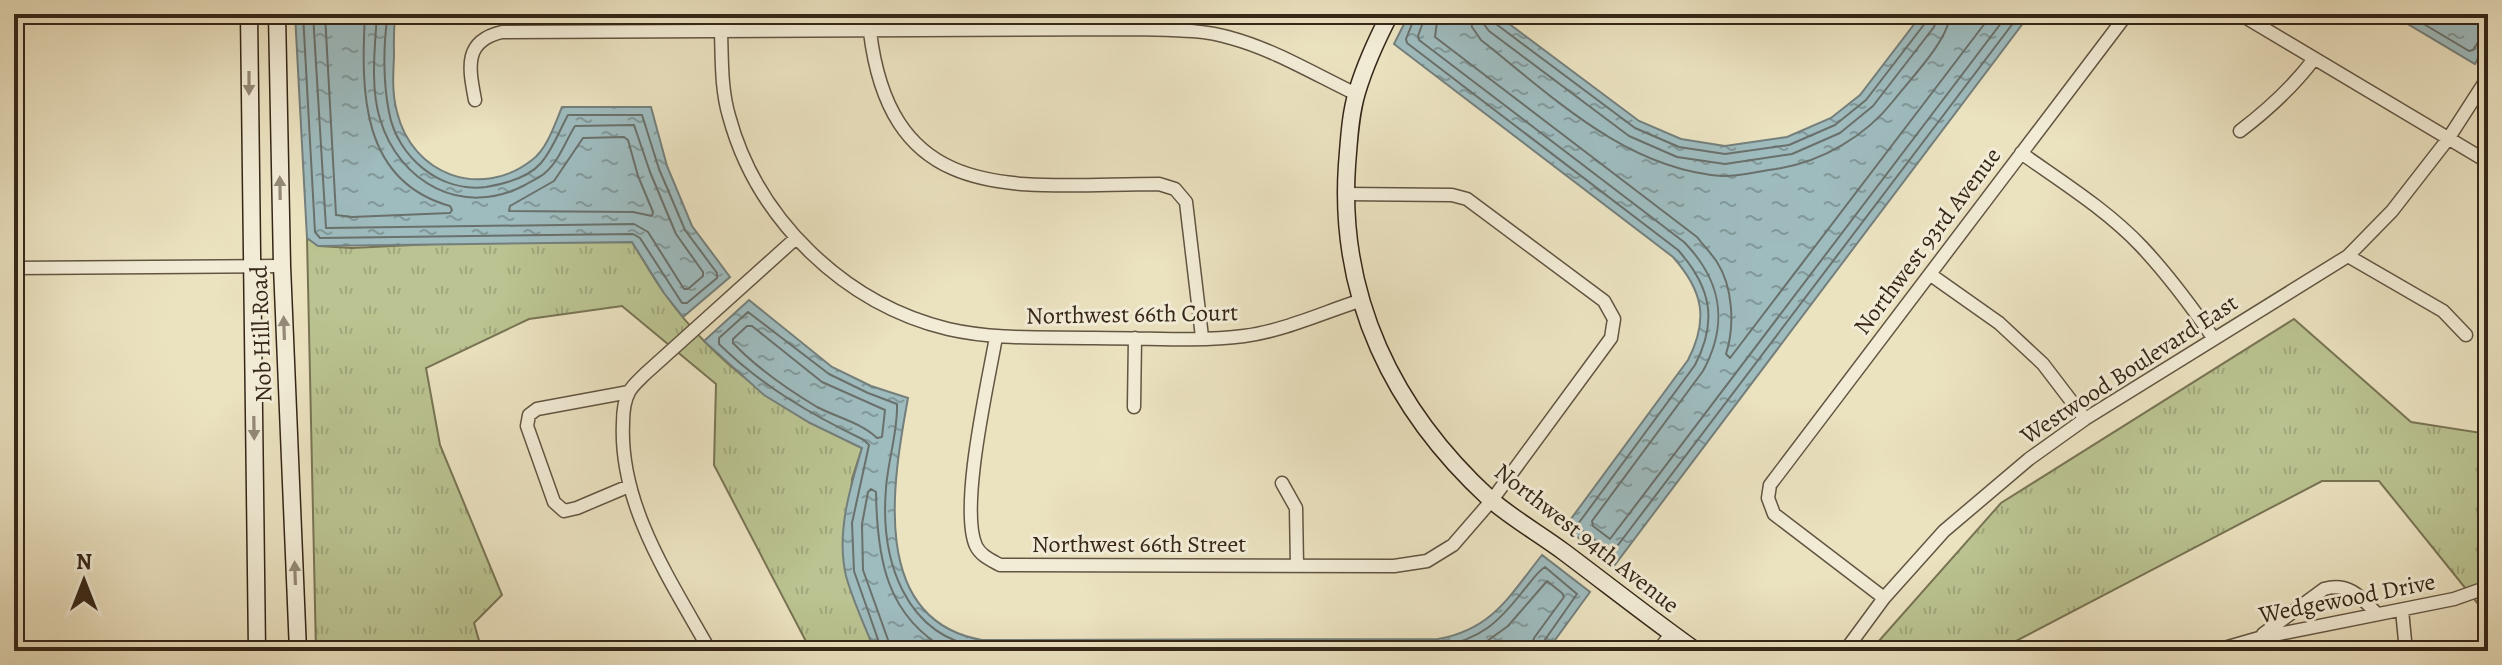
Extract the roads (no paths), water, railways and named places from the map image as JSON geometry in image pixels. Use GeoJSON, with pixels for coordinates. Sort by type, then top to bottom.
{"type":"FeatureCollection","features":[{"type":"Feature","properties":{"kind":"main road","name":"Nob Hill Road"},"geometry":{"type":"LineString","coordinates":[[249,14],[257,651]]}},
{"type":"Feature","properties":{"kind":"main road","name":"Nob Hill Road"},"geometry":{"type":"LineString","coordinates":[[277,14],[282,266],[298,651]]}},
{"type":"Feature","properties":{"kind":"main road","name":"Northwest 94th Avenue"},"geometry":{"type":"LineString","coordinates":[[1390,14],[1356,94],[1345,194],[1348,248],[1359,301],[1378,347],[1399,388],[1453,460],[1492,500],[1696,651]]}},
{"type":"Feature","properties":{"kind":"street","name":"Northwest 93rd Avenue"},"geometry":{"type":"LineString","coordinates":[[1884,598],[1774,514],[1768,498],[1770,485],[2127,14]]}},
{"type":"Feature","properties":{"kind":"street"},"geometry":{"type":"LineString","coordinates":[[2240,14],[2488,162]]}},
{"type":"Feature","properties":{"kind":"street"},"geometry":{"type":"LineString","coordinates":[[475,100],[469,72],[471,58],[478,43],[487,35],[502,32],[1193,31],[1230,37],[1259,48],[1356,94]]}},
{"type":"Feature","properties":{"kind":"street","name":"Northwest 66th Court"},"geometry":{"type":"LineString","coordinates":[[721,32],[722,78],[729,117],[766,199],[795,239],[859,292],[899,312],[947,329],[996,337],[1202,337],[1243,336],[1272,330],[1359,301]]}},
{"type":"Feature","properties":{"kind":"street"},"geometry":{"type":"LineString","coordinates":[[870,32],[874,67],[896,120],[917,145],[945,166],[984,181],[1159,184],[1175,189],[1186,202],[1202,337]]}},
{"type":"Feature","properties":{"kind":"street"},"geometry":{"type":"LineString","coordinates":[[2240,131],[2271,108],[2314,59]]}},
{"type":"Feature","properties":{"kind":"street","name":"Westwood Boulevard East"},"geometry":{"type":"LineString","coordinates":[[1845,651],[1884,598],[1944,531],[2029,459],[2085,419],[2348,256],[2392,211],[2448,139],[2488,77]]}},
{"type":"Feature","properties":{"kind":"street"},"geometry":{"type":"LineString","coordinates":[[2021,153],[2092,203],[2141,245],[2182,292],[2214,339]]}},
{"type":"Feature","properties":{"kind":"street","name":"Northwest 66th Street"},"geometry":{"type":"LineString","coordinates":[[996,337],[971,497],[971,523],[976,547],[984,557],[1000,565],[1394,566],[1427,561],[1453,545],[1492,500],[1611,338],[1614,319],[1604,301],[1467,199],[1452,195],[1345,194]]}},
{"type":"Feature","properties":{"kind":"street"},"geometry":{"type":"LineString","coordinates":[[707,650],[665,571],[629,486],[622,439],[623,414],[629,392],[645,374],[795,239]]}},
{"type":"Feature","properties":{"kind":"street"},"geometry":{"type":"LineString","coordinates":[[2348,256],[2443,311],[2466,335]]}},
{"type":"Feature","properties":{"kind":"street"},"geometry":{"type":"LineString","coordinates":[[14,268],[282,266]]}},
{"type":"Feature","properties":{"kind":"street"},"geometry":{"type":"LineString","coordinates":[[1931,275],[1999,323],[2043,364],[2085,419]]}},
{"type":"Feature","properties":{"kind":"street"},"geometry":{"type":"LineString","coordinates":[[1134,407],[1135,338]]}},
{"type":"Feature","properties":{"kind":"street"},"geometry":{"type":"LineString","coordinates":[[629,392],[537,409],[529,415],[527,426],[554,502],[564,511],[629,486]]}},
{"type":"Feature","properties":{"kind":"street"},"geometry":{"type":"LineString","coordinates":[[1282,483],[1296,508],[1297,566]]}},
{"type":"Feature","properties":{"kind":"street"},"geometry":{"type":"LineString","coordinates":[[2259,638],[2324,589],[2335,586],[2357,592],[2377,614]]}},
{"type":"Feature","properties":{"kind":"street","name":"Wedgewood Drive"},"geometry":{"type":"LineString","coordinates":[[2214,651],[2259,638],[2454,599],[2488,587]]}},
{"type":"Feature","properties":{"kind":"street"},"geometry":{"type":"LineString","coordinates":[[2402,610],[2406,651]]}},
{"type":"Feature","properties":{"kind":"street"},"geometry":{"type":"LineString","coordinates":[[1658,651],[1671,634]]}},
{"type":"Feature","properties":{"kind":"water"},"geometry":{"type":"Polygon","coordinates":[[[295,14],[396,14],[393,84],[397,112],[405,134],[417,152],[451,175],[471,179],[492,178],[512,172],[532,160],[546,143],[562,107],[651,107],[667,166],[692,226],[730,277],[683,317],[632,242],[318,246],[307,238],[295,14]]]}},
{"type":"Feature","properties":{"kind":"water"},"geometry":{"type":"Polygon","coordinates":[[[1409,14],[1496,14],[1639,121],[1681,139],[1725,146],[1787,137],[1831,118],[1860,95],[1922,14],[2030,14],[1614,566],[1565,527],[1688,360],[1699,331],[1700,306],[1696,294],[1673,257],[1394,44],[1409,14]]]}},
{"type":"Feature","properties":{"kind":"water"},"geometry":{"type":"Polygon","coordinates":[[[2391,14],[2488,14],[2488,39],[2475,64],[2391,14]]]}},
{"type":"Feature","properties":{"kind":"water"},"geometry":{"type":"Polygon","coordinates":[[[749,300],[832,367],[871,386],[908,398],[897,468],[895,505],[897,542],[905,576],[920,605],[945,627],[982,640],[1438,639],[1457,634],[1487,619],[1510,597],[1542,555],[1590,592],[1547,651],[875,651],[852,595],[843,560],[846,511],[862,448],[810,423],[764,395],[704,341],[749,300]]]}}]}
